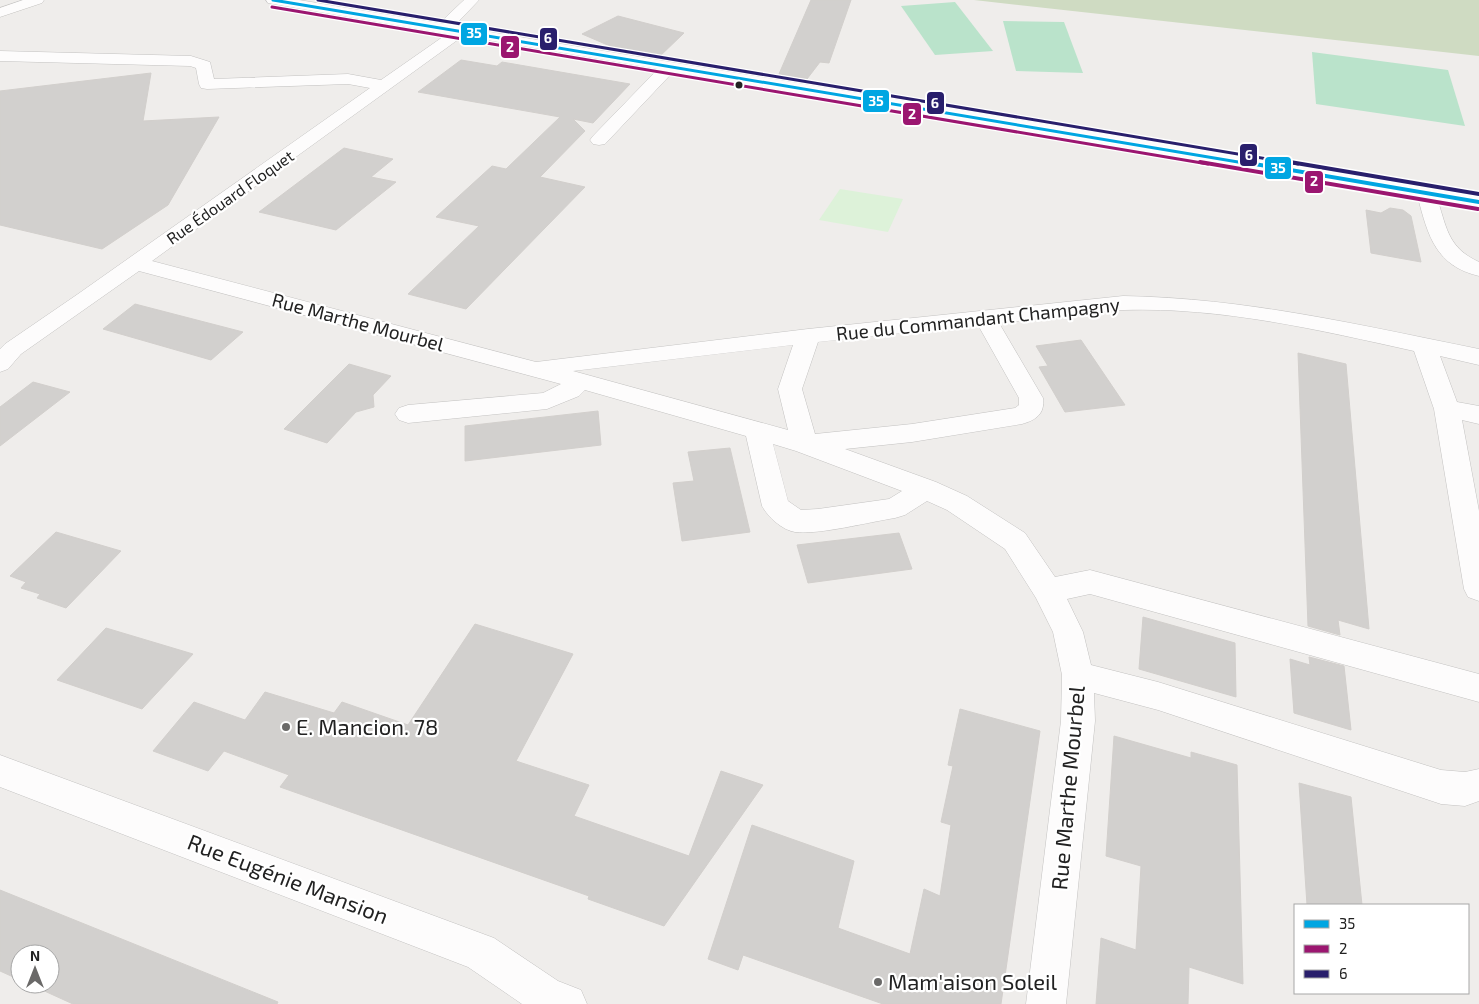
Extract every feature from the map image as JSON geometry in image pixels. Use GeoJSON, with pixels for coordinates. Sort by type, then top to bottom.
{"type":"FeatureCollection","features":[{"type":"Feature","properties":{"kind":"street"},"geometry":{"type":"LineString","coordinates":[[0,13],[37,0]]}},
{"type":"Feature","properties":{"kind":"street"},"geometry":{"type":"LineString","coordinates":[[273,0],[1479,202]]}},
{"type":"Feature","properties":{"kind":"street"},"geometry":{"type":"LineString","coordinates":[[462,31],[450,21],[472,0]]}},
{"type":"Feature","properties":{"kind":"street","name":"Rue Édouard Floquet"},"geometry":{"type":"LineString","coordinates":[[0,364],[13,349],[136,264],[462,31]]}},
{"type":"Feature","properties":{"kind":"street"},"geometry":{"type":"LineString","coordinates":[[0,56],[191,61],[204,65],[207,84],[348,79],[386,86]]}},
{"type":"Feature","properties":{"kind":"street"},"geometry":{"type":"LineString","coordinates":[[599,140],[670,66]]}},
{"type":"Feature","properties":{"kind":"street"},"geometry":{"type":"LineString","coordinates":[[1426,192],[1443,247],[1456,259],[1479,270]]}},
{"type":"Feature","properties":{"kind":"street","name":"Rue Marthe Mourbel"},"geometry":{"type":"LineString","coordinates":[[136,264],[580,381],[805,444],[926,489],[957,503],[1015,541],[1048,591],[1068,632],[1078,675],[1078,721],[1046,1004]]}},
{"type":"Feature","properties":{"kind":"street","name":"Rue du Commandant Champagny"},"geometry":{"type":"LineString","coordinates":[[531,368],[808,336],[1123,303],[1184,304],[1250,311],[1479,357]]}},
{"type":"Feature","properties":{"kind":"street"},"geometry":{"type":"LineString","coordinates":[[808,336],[790,389],[805,444],[912,433],[1022,415],[1032,408],[1031,398],[986,318]]}},
{"type":"Feature","properties":{"kind":"street"},"geometry":{"type":"LineString","coordinates":[[1424,346],[1447,409],[1467,450],[1479,589]]}},
{"type":"Feature","properties":{"kind":"street"},"geometry":{"type":"LineString","coordinates":[[408,414],[547,400],[570,390],[580,381]]}},
{"type":"Feature","properties":{"kind":"street"},"geometry":{"type":"LineString","coordinates":[[1447,409],[1479,415]]}},
{"type":"Feature","properties":{"kind":"street"},"geometry":{"type":"LineString","coordinates":[[758,431],[776,506],[795,520],[818,520],[895,508],[926,489]]}},
{"type":"Feature","properties":{"kind":"street"},"geometry":{"type":"LineString","coordinates":[[1048,591],[1090,582],[1479,688]]}},
{"type":"Feature","properties":{"kind":"street"},"geometry":{"type":"LineString","coordinates":[[1078,675],[1158,696],[1441,787],[1465,789],[1479,785]]}},
{"type":"Feature","properties":{"kind":"street","name":"Rue Eugénie Mansion"},"geometry":{"type":"LineString","coordinates":[[0,770],[480,952],[546,997],[567,1004]]}},
{"type":"Feature","properties":{"kind":"green space"},"geometry":{"type":"Polygon","coordinates":[[[974,0],[1479,0],[1479,56],[974,0]]]}},
{"type":"Feature","properties":{"kind":"green space"},"geometry":{"type":"Polygon","coordinates":[[[955,2],[993,51],[935,55],[901,6],[955,2]]]}},
{"type":"Feature","properties":{"kind":"green space"},"geometry":{"type":"Polygon","coordinates":[[[1003,21],[1064,22],[1083,73],[1016,71],[1003,21]]]}},
{"type":"Feature","properties":{"kind":"green space"},"geometry":{"type":"Polygon","coordinates":[[[1312,52],[1448,70],[1465,126],[1316,104],[1312,52]]]}},
{"type":"Feature","properties":{"kind":"green space"},"geometry":{"type":"Polygon","coordinates":[[[840,189],[903,199],[888,232],[819,220],[840,189]]]}},
{"type":"Feature","properties":{"kind":"building"},"geometry":{"type":"Polygon","coordinates":[[[811,0],[851,0],[829,63],[820,62],[807,79],[779,74],[811,0]]]}},
{"type":"Feature","properties":{"kind":"building"},"geometry":{"type":"Polygon","coordinates":[[[618,16],[684,33],[658,58],[624,52],[582,34],[618,16]]]}},
{"type":"Feature","properties":{"kind":"building"},"geometry":{"type":"Polygon","coordinates":[[[461,60],[497,66],[502,62],[630,84],[593,123],[573,119],[585,131],[540,177],[585,187],[466,309],[408,294],[479,226],[436,217],[492,166],[506,169],[560,117],[418,92],[461,60]]]}},
{"type":"Feature","properties":{"kind":"building"},"geometry":{"type":"Polygon","coordinates":[[[151,73],[143,121],[219,117],[168,205],[102,249],[0,225],[0,91],[151,73]]]}},
{"type":"Feature","properties":{"kind":"building"},"geometry":{"type":"Polygon","coordinates":[[[344,148],[393,159],[371,177],[396,182],[336,230],[259,212],[344,148]]]}},
{"type":"Feature","properties":{"kind":"building"},"geometry":{"type":"Polygon","coordinates":[[[1390,208],[1403,210],[1411,216],[1421,262],[1371,253],[1366,210],[1381,213],[1390,208]]]}},
{"type":"Feature","properties":{"kind":"building"},"geometry":{"type":"Polygon","coordinates":[[[135,304],[243,332],[211,360],[103,329],[135,304]]]}},
{"type":"Feature","properties":{"kind":"building"},"geometry":{"type":"Polygon","coordinates":[[[1081,340],[1125,405],[1065,412],[1039,367],[1048,366],[1036,346],[1081,340]]]}},
{"type":"Feature","properties":{"kind":"building"},"geometry":{"type":"Polygon","coordinates":[[[1298,353],[1346,364],[1369,629],[1338,620],[1340,635],[1308,626],[1298,353]]]}},
{"type":"Feature","properties":{"kind":"building"},"geometry":{"type":"Polygon","coordinates":[[[349,364],[391,376],[373,395],[374,407],[356,412],[327,443],[284,429],[349,364]]]}},
{"type":"Feature","properties":{"kind":"building"},"geometry":{"type":"Polygon","coordinates":[[[33,382],[70,392],[0,446],[0,407],[33,382]]]}},
{"type":"Feature","properties":{"kind":"building"},"geometry":{"type":"Polygon","coordinates":[[[598,411],[601,445],[465,461],[465,426],[598,411]]]}},
{"type":"Feature","properties":{"kind":"building"},"geometry":{"type":"Polygon","coordinates":[[[730,448],[750,532],[682,541],[673,483],[694,481],[688,452],[730,448]]]}},
{"type":"Feature","properties":{"kind":"building"},"geometry":{"type":"Polygon","coordinates":[[[56,532],[121,551],[66,608],[37,598],[40,594],[21,588],[26,582],[10,576],[56,532]]]}},
{"type":"Feature","properties":{"kind":"building"},"geometry":{"type":"Polygon","coordinates":[[[899,533],[912,569],[808,583],[797,545],[899,533]]]}},
{"type":"Feature","properties":{"kind":"building"},"geometry":{"type":"Polygon","coordinates":[[[1143,617],[1235,643],[1236,697],[1139,669],[1143,617]]]}},
{"type":"Feature","properties":{"kind":"building"},"geometry":{"type":"Polygon","coordinates":[[[475,624],[573,654],[516,761],[589,785],[574,816],[689,856],[721,771],[763,785],[664,926],[588,899],[589,896],[280,787],[289,775],[224,751],[208,771],[153,751],[194,702],[245,720],[265,692],[334,713],[342,702],[408,725],[475,624]]]}},
{"type":"Feature","properties":{"kind":"building"},"geometry":{"type":"Polygon","coordinates":[[[106,628],[193,654],[142,709],[57,680],[106,628]]]}},
{"type":"Feature","properties":{"kind":"building"},"geometry":{"type":"Polygon","coordinates":[[[1309,657],[1344,666],[1351,730],[1294,713],[1290,659],[1310,665],[1309,657]]]}},
{"type":"Feature","properties":{"kind":"building"},"geometry":{"type":"Polygon","coordinates":[[[960,709],[1040,731],[1001,1004],[883,1004],[743,955],[738,970],[708,959],[752,825],[854,861],[838,928],[910,954],[924,889],[940,896],[951,825],[941,822],[953,766],[948,765],[960,709]]]}},
{"type":"Feature","properties":{"kind":"building"},"geometry":{"type":"Polygon","coordinates":[[[1114,736],[1191,758],[1191,752],[1237,765],[1243,984],[1189,967],[1188,1004],[1096,1004],[1101,938],[1136,950],[1141,866],[1106,856],[1114,736]]]}},
{"type":"Feature","properties":{"kind":"building"},"geometry":{"type":"Polygon","coordinates":[[[1299,783],[1351,797],[1362,904],[1307,904],[1299,783]]]}},
{"type":"Feature","properties":{"kind":"building"},"geometry":{"type":"Polygon","coordinates":[[[0,890],[278,1002],[277,1004],[73,1004],[51,994],[60,994],[60,944],[10,944],[10,976],[0,971],[0,890]]]}},
{"type":"Feature","properties":{"kind":"transit line","name":"35"},"geometry":{"type":"LineString","coordinates":[[273,0],[1479,202]]}},
{"type":"Feature","properties":{"kind":"transit line","name":"6"},"geometry":{"type":"LineString","coordinates":[[318,0],[1479,194]]}},
{"type":"Feature","properties":{"kind":"transit line","name":"2"},"geometry":{"type":"LineString","coordinates":[[272,7],[1478,209]]}},
{"type":"Feature","properties":{"kind":"place","name":"E. Mancion. 78"},"geometry":{"type":"Point","coordinates":[286,727]}},
{"type":"Feature","properties":{"kind":"place","name":"Mam'aison Soleil"},"geometry":{"type":"Point","coordinates":[878,982]}}]}
